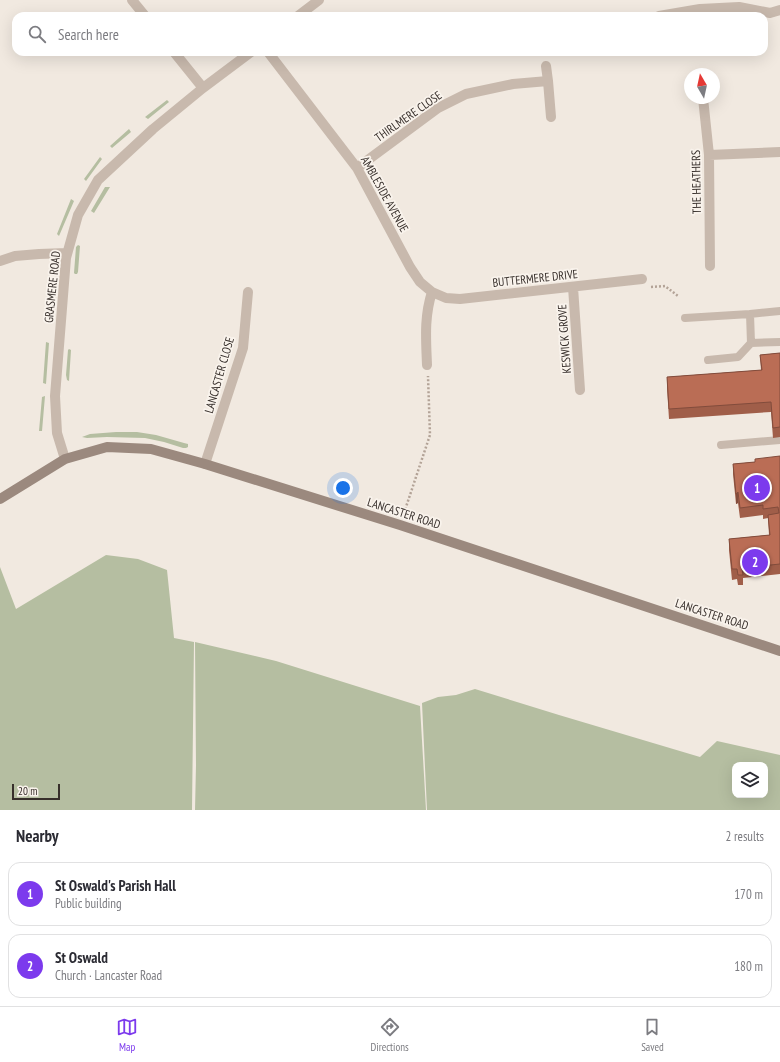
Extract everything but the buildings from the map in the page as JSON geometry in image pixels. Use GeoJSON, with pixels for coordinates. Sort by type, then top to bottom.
{"type":"FeatureCollection","features":[{"type":"Feature","properties":{"kind":"main road","name":"LANCASTER ROAD"},"geometry":{"type":"LineString","coordinates":[[0,499],[64,459],[107,446],[151,449],[205,464],[400,525],[780,651]]}},
{"type":"Feature","properties":{"kind":"street"},"geometry":{"type":"LineString","coordinates":[[132,0],[142,12]]}},
{"type":"Feature","properties":{"kind":"street"},"geometry":{"type":"LineString","coordinates":[[303,12],[319,0]]}},
{"type":"Feature","properties":{"kind":"street"},"geometry":{"type":"LineString","coordinates":[[674,12],[700,5],[739,7],[770,12],[780,10]]}},
{"type":"Feature","properties":{"kind":"street"},"geometry":{"type":"LineString","coordinates":[[177,56],[203,88]]}},
{"type":"Feature","properties":{"kind":"street","name":"GRASMERE ROAD"},"geometry":{"type":"LineString","coordinates":[[64,459],[57,433],[55,396],[66,258],[78,215],[98,180],[153,129],[203,88],[246,56]]}},
{"type":"Feature","properties":{"kind":"street","name":"AMBLESIDE AVENUE"},"geometry":{"type":"LineString","coordinates":[[271,56],[357,168],[410,267],[420,282],[432,292]]}},
{"type":"Feature","properties":{"kind":"street"},"geometry":{"type":"LineString","coordinates":[[546,66],[551,117]]}},
{"type":"Feature","properties":{"kind":"street","name":"THIRLMERE CLOSE"},"geometry":{"type":"LineString","coordinates":[[357,168],[438,108],[466,94],[513,84],[548,81]]}},
{"type":"Feature","properties":{"kind":"street","name":"THE HEATHERS"},"geometry":{"type":"LineString","coordinates":[[704,104],[709,155],[710,266]]}},
{"type":"Feature","properties":{"kind":"street"},"geometry":{"type":"LineString","coordinates":[[709,155],[780,152]]}},
{"type":"Feature","properties":{"kind":"street"},"geometry":{"type":"LineString","coordinates":[[0,261],[15,256],[67,253]]}},
{"type":"Feature","properties":{"kind":"street","name":"BUTTERMERE DRIVE"},"geometry":{"type":"LineString","coordinates":[[432,292],[446,298],[460,298],[642,279]]}},
{"type":"Feature","properties":{"kind":"street","name":"KESWICK GROVE"},"geometry":{"type":"LineString","coordinates":[[573,287],[580,390]]}},
{"type":"Feature","properties":{"kind":"street","name":"LANCASTER CLOSE"},"geometry":{"type":"LineString","coordinates":[[205,464],[243,348],[248,292]]}},
{"type":"Feature","properties":{"kind":"street"},"geometry":{"type":"LineString","coordinates":[[427,365],[426,319],[428,304],[432,292]]}},
{"type":"Feature","properties":{"kind":"lane"},"geometry":{"type":"LineString","coordinates":[[685,318],[780,311]]}},
{"type":"Feature","properties":{"kind":"lane"},"geometry":{"type":"LineString","coordinates":[[708,360],[738,357],[751,343],[750,314]]}},
{"type":"Feature","properties":{"kind":"lane"},"geometry":{"type":"LineString","coordinates":[[751,343],[780,342]]}},
{"type":"Feature","properties":{"kind":"lane"},"geometry":{"type":"LineString","coordinates":[[721,445],[780,440]]}},
{"type":"Feature","properties":{"kind":"path"},"geometry":{"type":"LineString","coordinates":[[642,279],[647,288],[665,286],[678,296]]}},
{"type":"Feature","properties":{"kind":"path"},"geometry":{"type":"LineString","coordinates":[[400,525],[430,435],[427,365]]}},
{"type":"Feature","properties":{"kind":"green space"},"geometry":{"type":"Polygon","coordinates":[[[167,100],[169,102],[148,119],[145,117],[167,100]]]}},
{"type":"Feature","properties":{"kind":"green space"},"geometry":{"type":"Polygon","coordinates":[[[129,129],[131,132],[112,148],[110,146],[129,129]]]}},
{"type":"Feature","properties":{"kind":"green space"},"geometry":{"type":"Polygon","coordinates":[[[100,157],[102,159],[86,181],[84,179],[100,157]]]}},
{"type":"Feature","properties":{"kind":"green space"},"geometry":{"type":"Polygon","coordinates":[[[105,187],[110,187],[94,213],[91,211],[105,187]]]}},
{"type":"Feature","properties":{"kind":"green space"},"geometry":{"type":"Polygon","coordinates":[[[71,199],[74,201],[59,236],[57,234],[71,199]]]}},
{"type":"Feature","properties":{"kind":"green space"},"geometry":{"type":"Polygon","coordinates":[[[78,245],[80,246],[78,272],[75,274],[76,247],[78,245]]]}},
{"type":"Feature","properties":{"kind":"green space"},"geometry":{"type":"Polygon","coordinates":[[[50,285],[53,285],[52,318],[50,320],[48,319],[50,285]]]}},
{"type":"Feature","properties":{"kind":"green space"},"geometry":{"type":"Polygon","coordinates":[[[46,342],[49,343],[46,384],[43,383],[46,342]]]}},
{"type":"Feature","properties":{"kind":"green space"},"geometry":{"type":"Polygon","coordinates":[[[69,349],[71,350],[69,381],[67,380],[66,375],[69,349]]]}},
{"type":"Feature","properties":{"kind":"green space"},"geometry":{"type":"Polygon","coordinates":[[[45,396],[42,431],[39,431],[42,397],[45,396]]]}},
{"type":"Feature","properties":{"kind":"green space"},"geometry":{"type":"Polygon","coordinates":[[[137,432],[156,435],[188,444],[188,447],[183,448],[145,438],[82,437],[90,434],[137,432]]]}},
{"type":"Feature","properties":{"kind":"green space"},"geometry":{"type":"Polygon","coordinates":[[[106,555],[138,559],[167,570],[174,638],[194,642],[192,810],[0,810],[0,567],[16,609],[106,555]]]}},
{"type":"Feature","properties":{"kind":"green space"},"geometry":{"type":"Polygon","coordinates":[[[195,642],[276,661],[420,706],[426,810],[195,810],[195,642]]]}},
{"type":"Feature","properties":{"kind":"green space"},"geometry":{"type":"Polygon","coordinates":[[[475,689],[700,757],[717,741],[780,755],[780,810],[427,810],[422,703],[438,697],[456,695],[475,689]]]}},
{"type":"Feature","properties":{"kind":"place","name":"St Oswald's Parish Hall"},"geometry":{"type":"Point","coordinates":[757,488]}},
{"type":"Feature","properties":{"kind":"place","name":"St Oswald"},"geometry":{"type":"Point","coordinates":[755,562]}}]}
